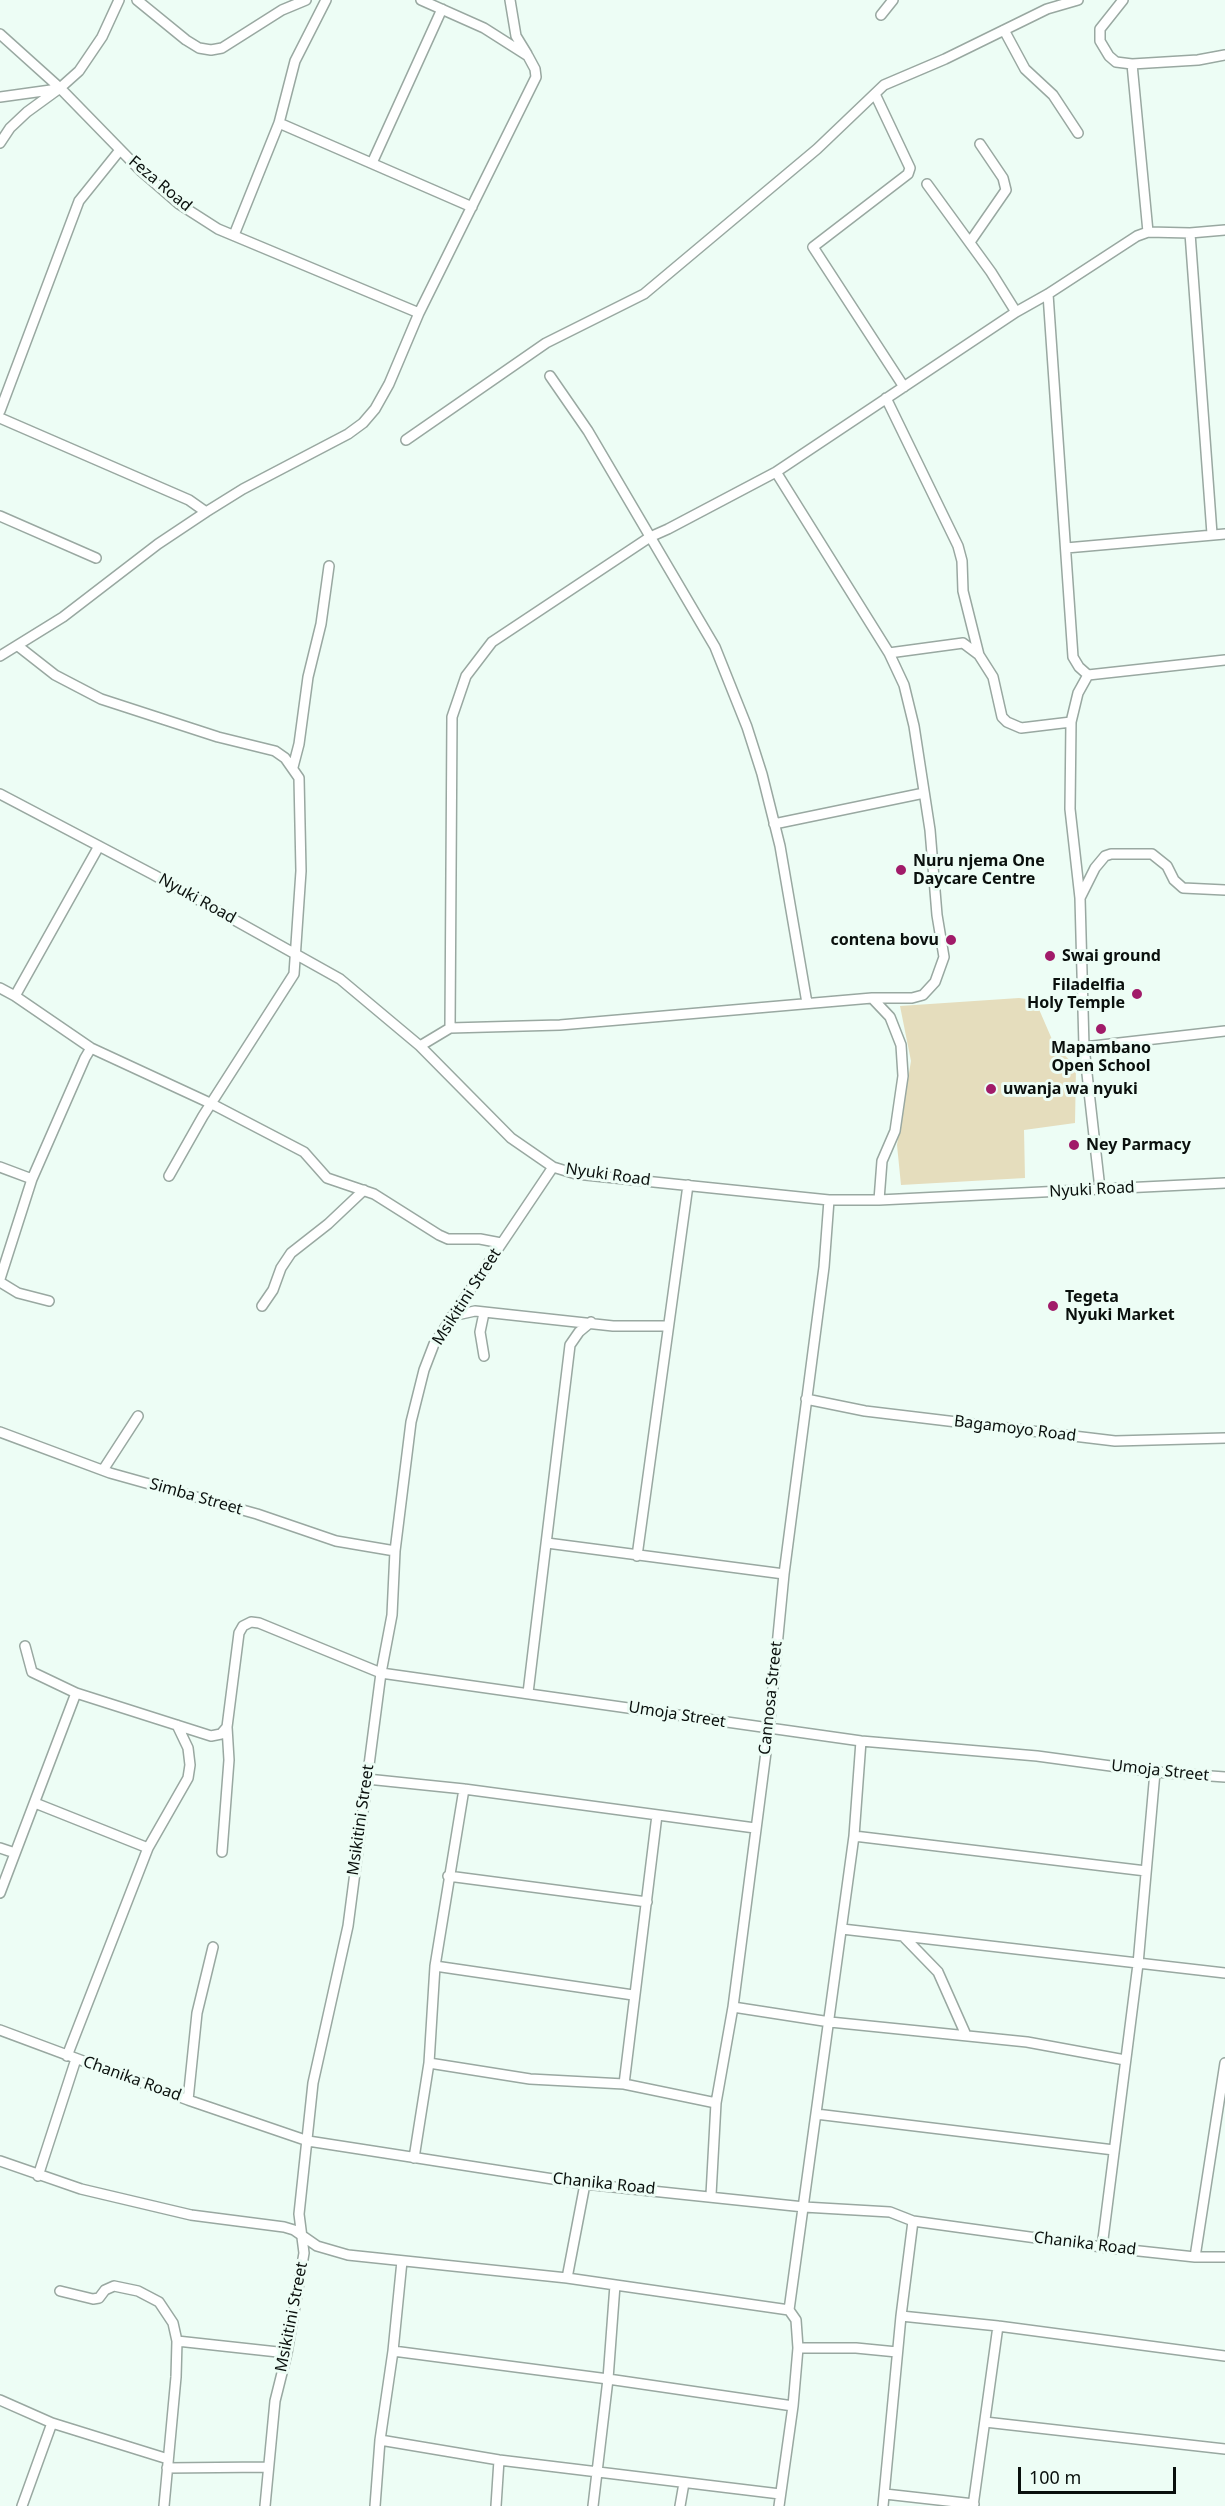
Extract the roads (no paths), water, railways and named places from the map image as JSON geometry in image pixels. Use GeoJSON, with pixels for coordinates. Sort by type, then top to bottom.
{"type":"FeatureCollection","features":[{"type":"Feature","properties":{"kind":"street"},"geometry":{"type":"LineString","coordinates":[[0,143],[10,128],[27,112],[79,71],[102,37],[118,0]]}},
{"type":"Feature","properties":{"kind":"street"},"geometry":{"type":"LineString","coordinates":[[137,0],[186,40],[199,48],[211,50],[222,48],[282,10],[306,0]]}},
{"type":"Feature","properties":{"kind":"street"},"geometry":{"type":"LineString","coordinates":[[234,235],[279,123],[295,61],[326,0]]}},
{"type":"Feature","properties":{"kind":"street"},"geometry":{"type":"LineString","coordinates":[[421,0],[484,28],[528,56]]}},
{"type":"Feature","properties":{"kind":"street"},"geometry":{"type":"LineString","coordinates":[[0,656],[63,618],[158,544],[206,512],[243,489],[348,434],[363,423],[375,409],[389,384],[419,313],[533,85],[536,69],[516,36],[510,0]]}},
{"type":"Feature","properties":{"kind":"street"},"geometry":{"type":"LineString","coordinates":[[881,15],[893,0]]}},
{"type":"Feature","properties":{"kind":"street"},"geometry":{"type":"LineString","coordinates":[[406,440],[546,343],[644,294],[817,149],[884,85],[1047,9],[1078,0]]}},
{"type":"Feature","properties":{"kind":"street"},"geometry":{"type":"LineString","coordinates":[[1123,0],[1100,29],[1100,41],[1109,56],[1116,62],[1132,64],[1198,60],[1225,55]]}},
{"type":"Feature","properties":{"kind":"street"},"geometry":{"type":"LineString","coordinates":[[372,163],[442,9]]}},
{"type":"Feature","properties":{"kind":"street"},"geometry":{"type":"LineString","coordinates":[[1004,30],[1025,69],[1062,105],[1078,133]]}},
{"type":"Feature","properties":{"kind":"street","name":"Feza Road"},"geometry":{"type":"LineString","coordinates":[[0,34],[60,88],[120,150],[178,204],[218,229],[419,313]]}},
{"type":"Feature","properties":{"kind":"street"},"geometry":{"type":"LineString","coordinates":[[1132,64],[1148,232]]}},
{"type":"Feature","properties":{"kind":"street"},"geometry":{"type":"LineString","coordinates":[[0,98],[60,88]]}},
{"type":"Feature","properties":{"kind":"street"},"geometry":{"type":"LineString","coordinates":[[875,94],[910,168],[908,174],[813,247],[904,387]]}},
{"type":"Feature","properties":{"kind":"street"},"geometry":{"type":"LineString","coordinates":[[279,123],[472,207]]}},
{"type":"Feature","properties":{"kind":"street"},"geometry":{"type":"LineString","coordinates":[[970,242],[1006,190],[1003,178],[980,144]]}},
{"type":"Feature","properties":{"kind":"street"},"geometry":{"type":"LineString","coordinates":[[0,411],[79,201],[120,150]]}},
{"type":"Feature","properties":{"kind":"street"},"geometry":{"type":"LineString","coordinates":[[927,184],[970,242],[1016,312]]}},
{"type":"Feature","properties":{"kind":"street"},"geometry":{"type":"LineString","coordinates":[[450,1028],[452,717],[466,676],[492,642],[650,537],[668,530],[776,472],[1016,312],[1137,236],[1148,232],[1190,233],[1225,230]]}},
{"type":"Feature","properties":{"kind":"street"},"geometry":{"type":"LineString","coordinates":[[1190,233],[1212,534]]}},
{"type":"Feature","properties":{"kind":"street"},"geometry":{"type":"LineString","coordinates":[[1048,294],[1073,657],[1088,675],[1225,660]]}},
{"type":"Feature","properties":{"kind":"street"},"geometry":{"type":"LineString","coordinates":[[550,376],[588,431],[715,647],[747,727],[762,774],[774,824],[807,1003]]}},
{"type":"Feature","properties":{"kind":"street"},"geometry":{"type":"LineString","coordinates":[[886,398],[958,546],[962,561],[963,591],[979,655],[993,677],[1002,717],[1007,722],[1021,728],[1071,722]]}},
{"type":"Feature","properties":{"kind":"street"},"geometry":{"type":"LineString","coordinates":[[0,418],[189,500],[206,512]]}},
{"type":"Feature","properties":{"kind":"street"},"geometry":{"type":"LineString","coordinates":[[420,1046],[450,1028],[560,1025],[807,1003],[873,998],[912,998],[923,995],[935,982],[944,957],[914,726],[903,685],[889,653],[776,472]]}},
{"type":"Feature","properties":{"kind":"street"},"geometry":{"type":"LineString","coordinates":[[0,516],[96,558]]}},
{"type":"Feature","properties":{"kind":"street"},"geometry":{"type":"LineString","coordinates":[[1066,548],[1225,534]]}},
{"type":"Feature","properties":{"kind":"street"},"geometry":{"type":"LineString","coordinates":[[293,767],[299,744],[308,677],[321,624],[329,566]]}},
{"type":"Feature","properties":{"kind":"street"},"geometry":{"type":"LineString","coordinates":[[889,653],[963,643],[979,655]]}},
{"type":"Feature","properties":{"kind":"street"},"geometry":{"type":"LineString","coordinates":[[18,646],[55,675],[101,699],[219,737],[275,751],[293,767],[298,778],[301,871],[294,974],[169,1176]]}},
{"type":"Feature","properties":{"kind":"street"},"geometry":{"type":"LineString","coordinates":[[1088,675],[1078,693],[1071,722],[1071,828],[1080,898],[1084,1047],[1100,1189]]}},
{"type":"Feature","properties":{"kind":"street"},"geometry":{"type":"LineString","coordinates":[[774,824],[924,793]]}},
{"type":"Feature","properties":{"kind":"street","name":"Nyuki Road"},"geometry":{"type":"LineString","coordinates":[[0,794],[297,954],[340,980],[420,1046],[512,1138],[553,1167],[576,1174],[829,1200],[879,1200],[1225,1183]]}},
{"type":"Feature","properties":{"kind":"street"},"geometry":{"type":"LineString","coordinates":[[15,996],[99,846]]}},
{"type":"Feature","properties":{"kind":"street"},"geometry":{"type":"LineString","coordinates":[[1080,898],[1095,867],[1105,856],[1111,854],[1152,854],[1167,866],[1178,885],[1184,888],[1225,890]]}},
{"type":"Feature","properties":{"kind":"street"},"geometry":{"type":"LineString","coordinates":[[0,988],[91,1048],[212,1104],[304,1152],[327,1178],[364,1190],[448,1239],[480,1239],[501,1243]]}},
{"type":"Feature","properties":{"kind":"street"},"geometry":{"type":"LineString","coordinates":[[873,998],[890,1017],[901,1045],[903,1076],[894,1131],[882,1161],[879,1200]]}},
{"type":"Feature","properties":{"kind":"street"},"geometry":{"type":"LineString","coordinates":[[1084,1047],[1225,1031]]}},
{"type":"Feature","properties":{"kind":"street"},"geometry":{"type":"LineString","coordinates":[[49,1301],[18,1293],[0,1281],[32,1179],[91,1048]]}},
{"type":"Feature","properties":{"kind":"street"},"geometry":{"type":"LineString","coordinates":[[0,1167],[32,1179]]}},
{"type":"Feature","properties":{"kind":"street","name":"Msikitini Street"},"geometry":{"type":"LineString","coordinates":[[265,2506],[275,2401],[287,2353],[304,2253],[300,2214],[313,2083],[348,1926],[381,1673],[392,1615],[395,1551],[411,1422],[421,1381],[434,1344],[553,1167]]}},
{"type":"Feature","properties":{"kind":"street"},"geometry":{"type":"LineString","coordinates":[[636,1556],[688,1185]]}},
{"type":"Feature","properties":{"kind":"street"},"geometry":{"type":"LineString","coordinates":[[262,1306],[273,1290],[281,1268],[291,1253],[328,1224],[364,1190]]}},
{"type":"Feature","properties":{"kind":"street","name":"Cannosa Street"},"geometry":{"type":"LineString","coordinates":[[711,2195],[716,2103],[733,2007],[769,1729],[784,1574],[824,1267],[829,1200]]}},
{"type":"Feature","properties":{"kind":"street"},"geometry":{"type":"LineString","coordinates":[[452,1316],[475,1311],[613,1326],[668,1326]]}},
{"type":"Feature","properties":{"kind":"street"},"geometry":{"type":"LineString","coordinates":[[484,1313],[480,1332],[484,1356]]}},
{"type":"Feature","properties":{"kind":"street"},"geometry":{"type":"LineString","coordinates":[[528,1693],[570,1345],[579,1332],[591,1322]]}},
{"type":"Feature","properties":{"kind":"street","name":"Bagamoyo Road"},"geometry":{"type":"LineString","coordinates":[[806,1399],[865,1411],[1115,1441],[1225,1438]]}},
{"type":"Feature","properties":{"kind":"street"},"geometry":{"type":"LineString","coordinates":[[103,1470],[138,1416]]}},
{"type":"Feature","properties":{"kind":"street","name":"Simba Street"},"geometry":{"type":"LineString","coordinates":[[0,1432],[103,1470],[257,1514],[336,1541],[395,1551]]}},
{"type":"Feature","properties":{"kind":"street"},"geometry":{"type":"LineString","coordinates":[[547,1543],[784,1574]]}},
{"type":"Feature","properties":{"kind":"street","name":"Umoja Street"},"geometry":{"type":"LineString","coordinates":[[227,1727],[239,1633],[247,1623],[259,1623],[381,1673],[861,1741],[1037,1756],[1155,1772],[1225,1777]]}},
{"type":"Feature","properties":{"kind":"street"},"geometry":{"type":"LineString","coordinates":[[25,1646],[29,1668],[35,1675],[76,1693],[211,1736],[221,1734],[227,1727]]}},
{"type":"Feature","properties":{"kind":"street"},"geometry":{"type":"LineString","coordinates":[[0,1893],[76,1693]]}},
{"type":"Feature","properties":{"kind":"street"},"geometry":{"type":"LineString","coordinates":[[38,2176],[71,2057],[148,1848],[188,1778],[190,1765],[188,1748],[177,1725]]}},
{"type":"Feature","properties":{"kind":"street"},"geometry":{"type":"LineString","coordinates":[[222,1852],[230,1760],[227,1727]]}},
{"type":"Feature","properties":{"kind":"street"},"geometry":{"type":"LineString","coordinates":[[789,2310],[854,1836],[861,1741]]}},
{"type":"Feature","properties":{"kind":"street"},"geometry":{"type":"LineString","coordinates":[[1102,2247],[1138,1964],[1155,1772]]}},
{"type":"Feature","properties":{"kind":"street"},"geometry":{"type":"LineString","coordinates":[[367,1779],[464,1789],[755,1828]]}},
{"type":"Feature","properties":{"kind":"street"},"geometry":{"type":"LineString","coordinates":[[414,2158],[429,2063],[435,1966],[464,1789]]}},
{"type":"Feature","properties":{"kind":"street"},"geometry":{"type":"LineString","coordinates":[[35,1803],[148,1848]]}},
{"type":"Feature","properties":{"kind":"street"},"geometry":{"type":"LineString","coordinates":[[624,2085],[633,1995],[657,1815]]}},
{"type":"Feature","properties":{"kind":"street"},"geometry":{"type":"LineString","coordinates":[[854,1836],[1146,1871]]}},
{"type":"Feature","properties":{"kind":"street"},"geometry":{"type":"LineString","coordinates":[[0,1848],[15,1854]]}},
{"type":"Feature","properties":{"kind":"street"},"geometry":{"type":"LineString","coordinates":[[448,1876],[647,1902]]}},
{"type":"Feature","properties":{"kind":"street"},"geometry":{"type":"LineString","coordinates":[[842,1929],[1225,1973]]}},
{"type":"Feature","properties":{"kind":"street"},"geometry":{"type":"LineString","coordinates":[[903,1936],[938,1972],[966,2036]]}},
{"type":"Feature","properties":{"kind":"street"},"geometry":{"type":"LineString","coordinates":[[188,2100],[198,2013],[213,1947]]}},
{"type":"Feature","properties":{"kind":"street"},"geometry":{"type":"LineString","coordinates":[[435,1966],[633,1995]]}},
{"type":"Feature","properties":{"kind":"street"},"geometry":{"type":"LineString","coordinates":[[733,2007],[830,2022],[1027,2042],[1125,2060]]}},
{"type":"Feature","properties":{"kind":"street","name":"Chanika Road"},"geometry":{"type":"LineString","coordinates":[[0,2030],[188,2100],[308,2141],[585,2184],[804,2206],[890,2212],[913,2221],[1102,2247],[1195,2257],[1225,2257]]}},
{"type":"Feature","properties":{"kind":"street"},"geometry":{"type":"LineString","coordinates":[[429,2063],[530,2079],[624,2085],[716,2103]]}},
{"type":"Feature","properties":{"kind":"street"},"geometry":{"type":"LineString","coordinates":[[1195,2257],[1225,2066]]}},
{"type":"Feature","properties":{"kind":"street"},"geometry":{"type":"LineString","coordinates":[[816,2114],[1114,2150]]}},
{"type":"Feature","properties":{"kind":"street"},"geometry":{"type":"LineString","coordinates":[[0,2162],[81,2189],[190,2215],[285,2227],[316,2246],[348,2254],[567,2278],[789,2310],[796,2319],[798,2348],[793,2406],[779,2506]]}},
{"type":"Feature","properties":{"kind":"street"},"geometry":{"type":"LineString","coordinates":[[567,2278],[585,2184]]}},
{"type":"Feature","properties":{"kind":"street"},"geometry":{"type":"LineString","coordinates":[[883,2506],[897,2352],[913,2221]]}},
{"type":"Feature","properties":{"kind":"street"},"geometry":{"type":"LineString","coordinates":[[375,2506],[380,2440],[393,2351],[402,2261]]}},
{"type":"Feature","properties":{"kind":"street"},"geometry":{"type":"LineString","coordinates":[[592,2506],[608,2379],[615,2285]]}},
{"type":"Feature","properties":{"kind":"street"},"geometry":{"type":"LineString","coordinates":[[60,2290],[93,2300],[114,2286],[149,2296],[159,2302],[173,2323],[177,2341],[176,2377],[164,2506]]}},
{"type":"Feature","properties":{"kind":"street"},"geometry":{"type":"LineString","coordinates":[[901,2316],[998,2326],[1225,2356]]}},
{"type":"Feature","properties":{"kind":"street"},"geometry":{"type":"LineString","coordinates":[[885,2494],[973,2505],[998,2326]]}},
{"type":"Feature","properties":{"kind":"street"},"geometry":{"type":"LineString","coordinates":[[177,2341],[287,2353]]}},
{"type":"Feature","properties":{"kind":"street"},"geometry":{"type":"LineString","coordinates":[[798,2348],[856,2348],[897,2352]]}},
{"type":"Feature","properties":{"kind":"street"},"geometry":{"type":"LineString","coordinates":[[393,2351],[793,2406]]}},
{"type":"Feature","properties":{"kind":"street"},"geometry":{"type":"LineString","coordinates":[[0,2400],[52,2423],[167,2464],[268,2467]]}},
{"type":"Feature","properties":{"kind":"street"},"geometry":{"type":"LineString","coordinates":[[984,2422],[1225,2449]]}},
{"type":"Feature","properties":{"kind":"street"},"geometry":{"type":"LineString","coordinates":[[22,2506],[52,2423]]}},
{"type":"Feature","properties":{"kind":"street"},"geometry":{"type":"LineString","coordinates":[[380,2440],[500,2460],[780,2494]]}},
{"type":"Feature","properties":{"kind":"street"},"geometry":{"type":"LineString","coordinates":[[496,2506],[500,2460]]}},
{"type":"Feature","properties":{"kind":"street"},"geometry":{"type":"LineString","coordinates":[[680,2506],[684,2483]]}},
{"type":"Feature","properties":{"kind":"place","name":"Nuru njema One Daycare Centre"},"geometry":{"type":"Point","coordinates":[901,870]}},
{"type":"Feature","properties":{"kind":"place","name":"contena bovu"},"geometry":{"type":"Point","coordinates":[951,940]}},
{"type":"Feature","properties":{"kind":"place","name":"Swai ground"},"geometry":{"type":"Point","coordinates":[1050,956]}},
{"type":"Feature","properties":{"kind":"place","name":"Filadelfia Holy Temple"},"geometry":{"type":"Point","coordinates":[1137,994]}},
{"type":"Feature","properties":{"kind":"place","name":"Mapambano Open School"},"geometry":{"type":"Point","coordinates":[1101,1029]}},
{"type":"Feature","properties":{"kind":"place","name":"uwanja wa nyuki"},"geometry":{"type":"Point","coordinates":[991,1089]}},
{"type":"Feature","properties":{"kind":"place","name":"Ney Parmacy"},"geometry":{"type":"Point","coordinates":[1074,1145]}},
{"type":"Feature","properties":{"kind":"place","name":"Tegeta Nyuki Market"},"geometry":{"type":"Point","coordinates":[1053,1306]}}]}
